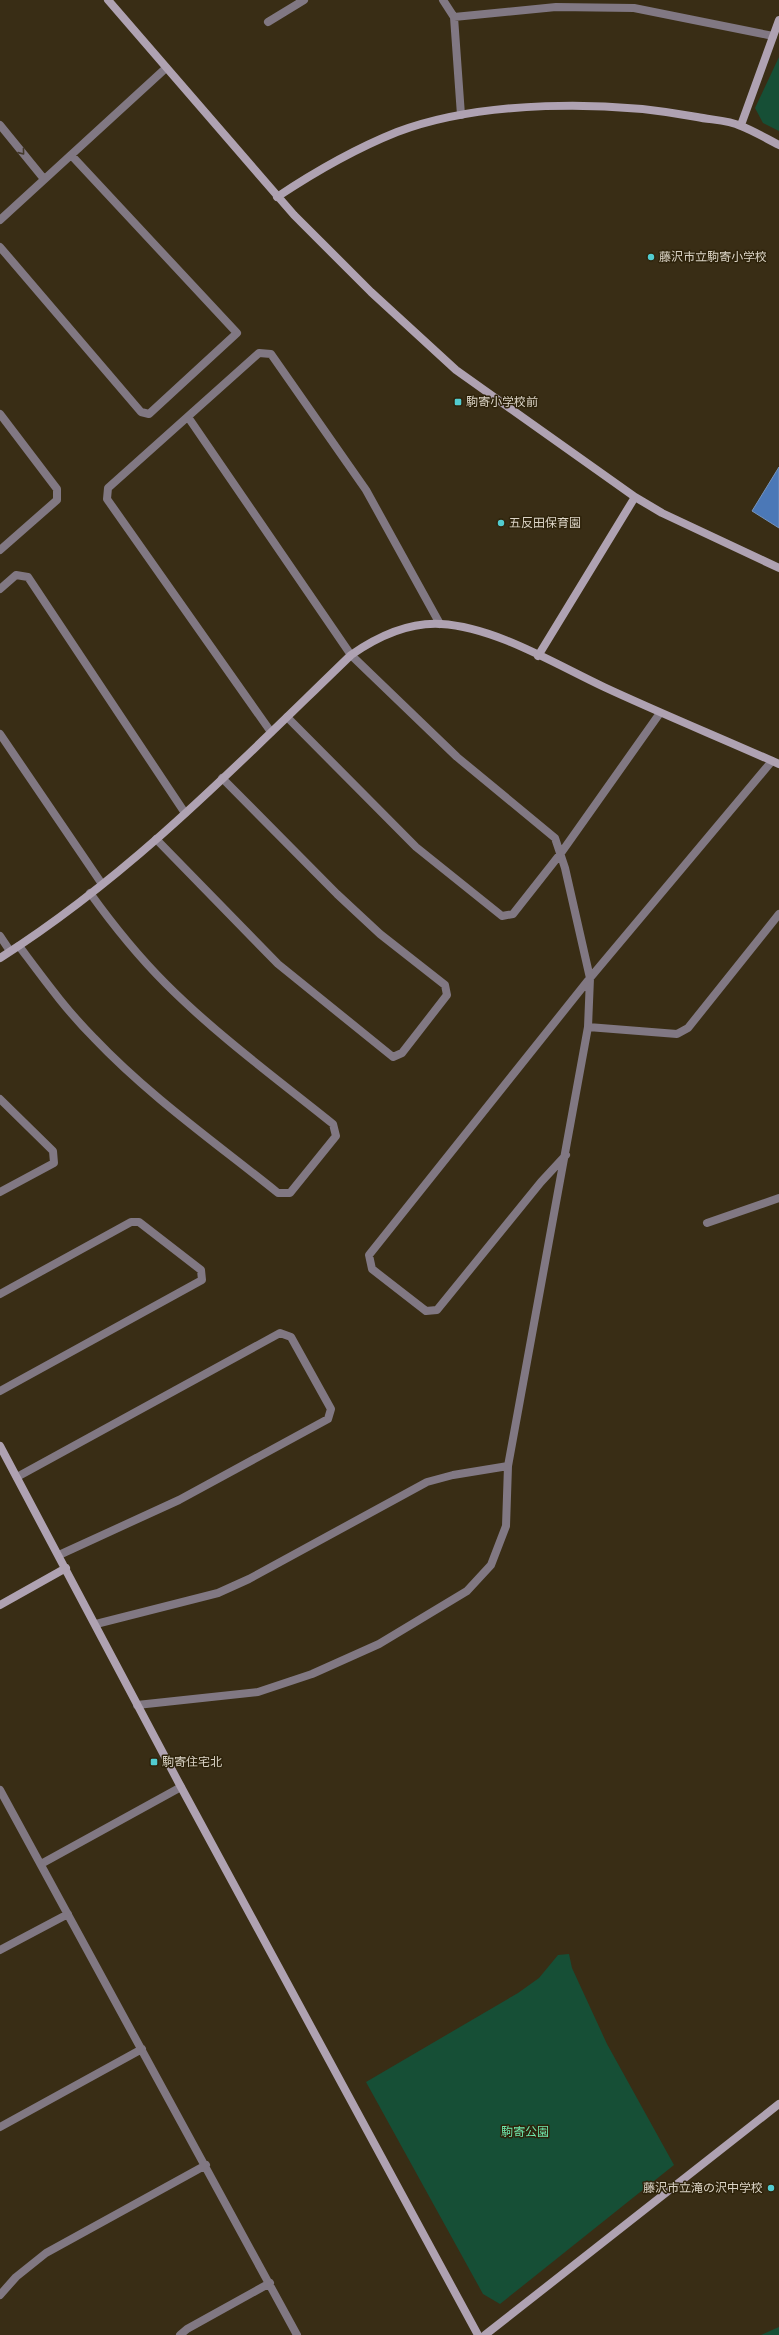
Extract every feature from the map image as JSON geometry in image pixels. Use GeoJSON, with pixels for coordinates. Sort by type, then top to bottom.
{"type":"FeatureCollection","features":[{"type":"Feature","properties":{"kind":"street"},"geometry":{"type":"LineString","coordinates":[[108,0],[277,197],[371,292],[456,370],[634,497],[662,513],[779,568]]}},
{"type":"Feature","properties":{"kind":"street"},"geometry":{"type":"LineString","coordinates":[[268,22],[304,0]]}},
{"type":"Feature","properties":{"kind":"street"},"geometry":{"type":"LineString","coordinates":[[443,0],[454,17],[461,114]]}},
{"type":"Feature","properties":{"kind":"street"},"geometry":{"type":"LineString","coordinates":[[454,17],[554,3],[634,4],[773,36]]}},
{"type":"Feature","properties":{"kind":"street"},"geometry":{"type":"LineString","coordinates":[[740,125],[779,20]]}},
{"type":"Feature","properties":{"kind":"street"},"geometry":{"type":"LineString","coordinates":[[0,220],[44,179],[72,156],[166,68]]}},
{"type":"Feature","properties":{"kind":"street"},"geometry":{"type":"LineString","coordinates":[[277,197],[317,171],[397,132],[461,114],[534,107],[613,106],[661,110],[740,125],[779,145]]}},
{"type":"Feature","properties":{"kind":"street"},"geometry":{"type":"LineString","coordinates":[[0,125],[44,179]]}},
{"type":"Feature","properties":{"kind":"street"},"geometry":{"type":"LineString","coordinates":[[0,247],[141,412],[149,414],[237,333],[72,156]]}},
{"type":"Feature","properties":{"kind":"street"},"geometry":{"type":"LineString","coordinates":[[271,732],[107,499],[108,488],[259,353],[271,354],[366,490],[440,624]]}},
{"type":"Feature","properties":{"kind":"street"},"geometry":{"type":"LineString","coordinates":[[0,414],[57,489],[57,500],[0,550]]}},
{"type":"Feature","properties":{"kind":"street"},"geometry":{"type":"LineString","coordinates":[[138,1705],[258,1692],[312,1674],[379,1644],[467,1591],[491,1565],[506,1526],[508,1466],[588,1028],[590,978],[561,853],[556,838],[457,757],[351,655],[188,417]]}},
{"type":"Feature","properties":{"kind":"street"},"geometry":{"type":"LineString","coordinates":[[538,656],[634,497]]}},
{"type":"Feature","properties":{"kind":"street"},"geometry":{"type":"LineString","coordinates":[[0,589],[16,575],[28,577],[185,813]]}},
{"type":"Feature","properties":{"kind":"street"},"geometry":{"type":"LineString","coordinates":[[0,958],[19,946],[102,884],[156,839],[351,655],[373,640],[401,629],[440,624],[479,631],[538,656],[660,713],[776,763],[590,978],[369,1255],[372,1269],[426,1311],[437,1310],[541,1182],[566,1155]]}},
{"type":"Feature","properties":{"kind":"street"},"geometry":{"type":"LineString","coordinates":[[287,717],[416,847],[502,916],[513,914],[561,853],[660,713]]}},
{"type":"Feature","properties":{"kind":"street"},"geometry":{"type":"LineString","coordinates":[[0,734],[102,884]]}},
{"type":"Feature","properties":{"kind":"street"},"geometry":{"type":"LineString","coordinates":[[156,839],[278,964],[393,1057],[402,1053],[447,995],[445,985],[380,934],[337,894],[222,778]]}},
{"type":"Feature","properties":{"kind":"street"},"geometry":{"type":"LineString","coordinates":[[19,946],[56,996],[88,1032],[134,1077],[278,1193],[290,1193],[336,1136],[333,1124],[215,1029],[165,984],[114,926],[90,893]]}},
{"type":"Feature","properties":{"kind":"street"},"geometry":{"type":"LineString","coordinates":[[588,1028],[677,1034],[688,1028],[779,914]]}},
{"type":"Feature","properties":{"kind":"street"},"geometry":{"type":"LineString","coordinates":[[0,936],[10,951]]}},
{"type":"Feature","properties":{"kind":"street"},"geometry":{"type":"LineString","coordinates":[[0,1099],[53,1150],[54,1163],[0,1192]]}},
{"type":"Feature","properties":{"kind":"street"},"geometry":{"type":"LineString","coordinates":[[707,1223],[779,1198]]}},
{"type":"Feature","properties":{"kind":"street"},"geometry":{"type":"LineString","coordinates":[[0,1294],[131,1222],[140,1222],[201,1270],[202,1280],[0,1391]]}},
{"type":"Feature","properties":{"kind":"street"},"geometry":{"type":"LineString","coordinates":[[17,1477],[280,1333],[291,1337],[331,1409],[328,1419],[179,1500],[59,1555]]}},
{"type":"Feature","properties":{"kind":"street"},"geometry":{"type":"LineString","coordinates":[[0,1446],[478,2335]]}},
{"type":"Feature","properties":{"kind":"street"},"geometry":{"type":"LineString","coordinates":[[96,1624],[218,1593],[263,1572],[427,1482],[453,1474],[508,1466]]}},
{"type":"Feature","properties":{"kind":"street"},"geometry":{"type":"LineString","coordinates":[[0,1605],[66,1568]]}},
{"type":"Feature","properties":{"kind":"street"},"geometry":{"type":"LineString","coordinates":[[41,1864],[182,1787]]}},
{"type":"Feature","properties":{"kind":"street"},"geometry":{"type":"LineString","coordinates":[[1,1795],[41,1864],[297,2335]]}},
{"type":"Feature","properties":{"kind":"street"},"geometry":{"type":"LineString","coordinates":[[0,1950],[68,1914]]}},
{"type":"Feature","properties":{"kind":"street"},"geometry":{"type":"LineString","coordinates":[[0,2127],[142,2049]]}},
{"type":"Feature","properties":{"kind":"street"},"geometry":{"type":"LineString","coordinates":[[486,2335],[779,2104]]}},
{"type":"Feature","properties":{"kind":"street"},"geometry":{"type":"LineString","coordinates":[[1,2291],[46,2253],[206,2166]]}},
{"type":"Feature","properties":{"kind":"street"},"geometry":{"type":"LineString","coordinates":[[180,2335],[187,2329],[270,2283]]}},
{"type":"Feature","properties":{"kind":"green space"},"geometry":{"type":"Polygon","coordinates":[[[779,57],[779,131],[763,123],[755,108],[779,57]]]}},
{"type":"Feature","properties":{"kind":"green space","name":"駒寄公園"},"geometry":{"type":"Polygon","coordinates":[[[569,1954],[572,1968],[607,2044],[674,2165],[500,2304],[483,2294],[366,2082],[518,1993],[539,1978],[558,1955],[569,1954]]]}},
{"type":"Feature","properties":{"kind":"green space"},"geometry":{"type":"Polygon","coordinates":[[[779,2327],[779,2335],[761,2335],[779,2327]]]}},
{"type":"Feature","properties":{"kind":"water"},"geometry":{"type":"Polygon","coordinates":[[[779,467],[779,528],[752,511],[779,467]]]}},
{"type":"Feature","properties":{"kind":"place","name":"藤沢市立駒寄小学校"},"geometry":{"type":"Point","coordinates":[651,257]}},
{"type":"Feature","properties":{"kind":"place","name":"駒寄小学校前"},"geometry":{"type":"Point","coordinates":[458,402]}},
{"type":"Feature","properties":{"kind":"place","name":"五反田保育園"},"geometry":{"type":"Point","coordinates":[501,523]}},
{"type":"Feature","properties":{"kind":"place","name":"駒寄住宅北"},"geometry":{"type":"Point","coordinates":[154,1762]}},
{"type":"Feature","properties":{"kind":"place","name":"藤沢市立滝の沢中学校"},"geometry":{"type":"Point","coordinates":[771,2188]}}]}
